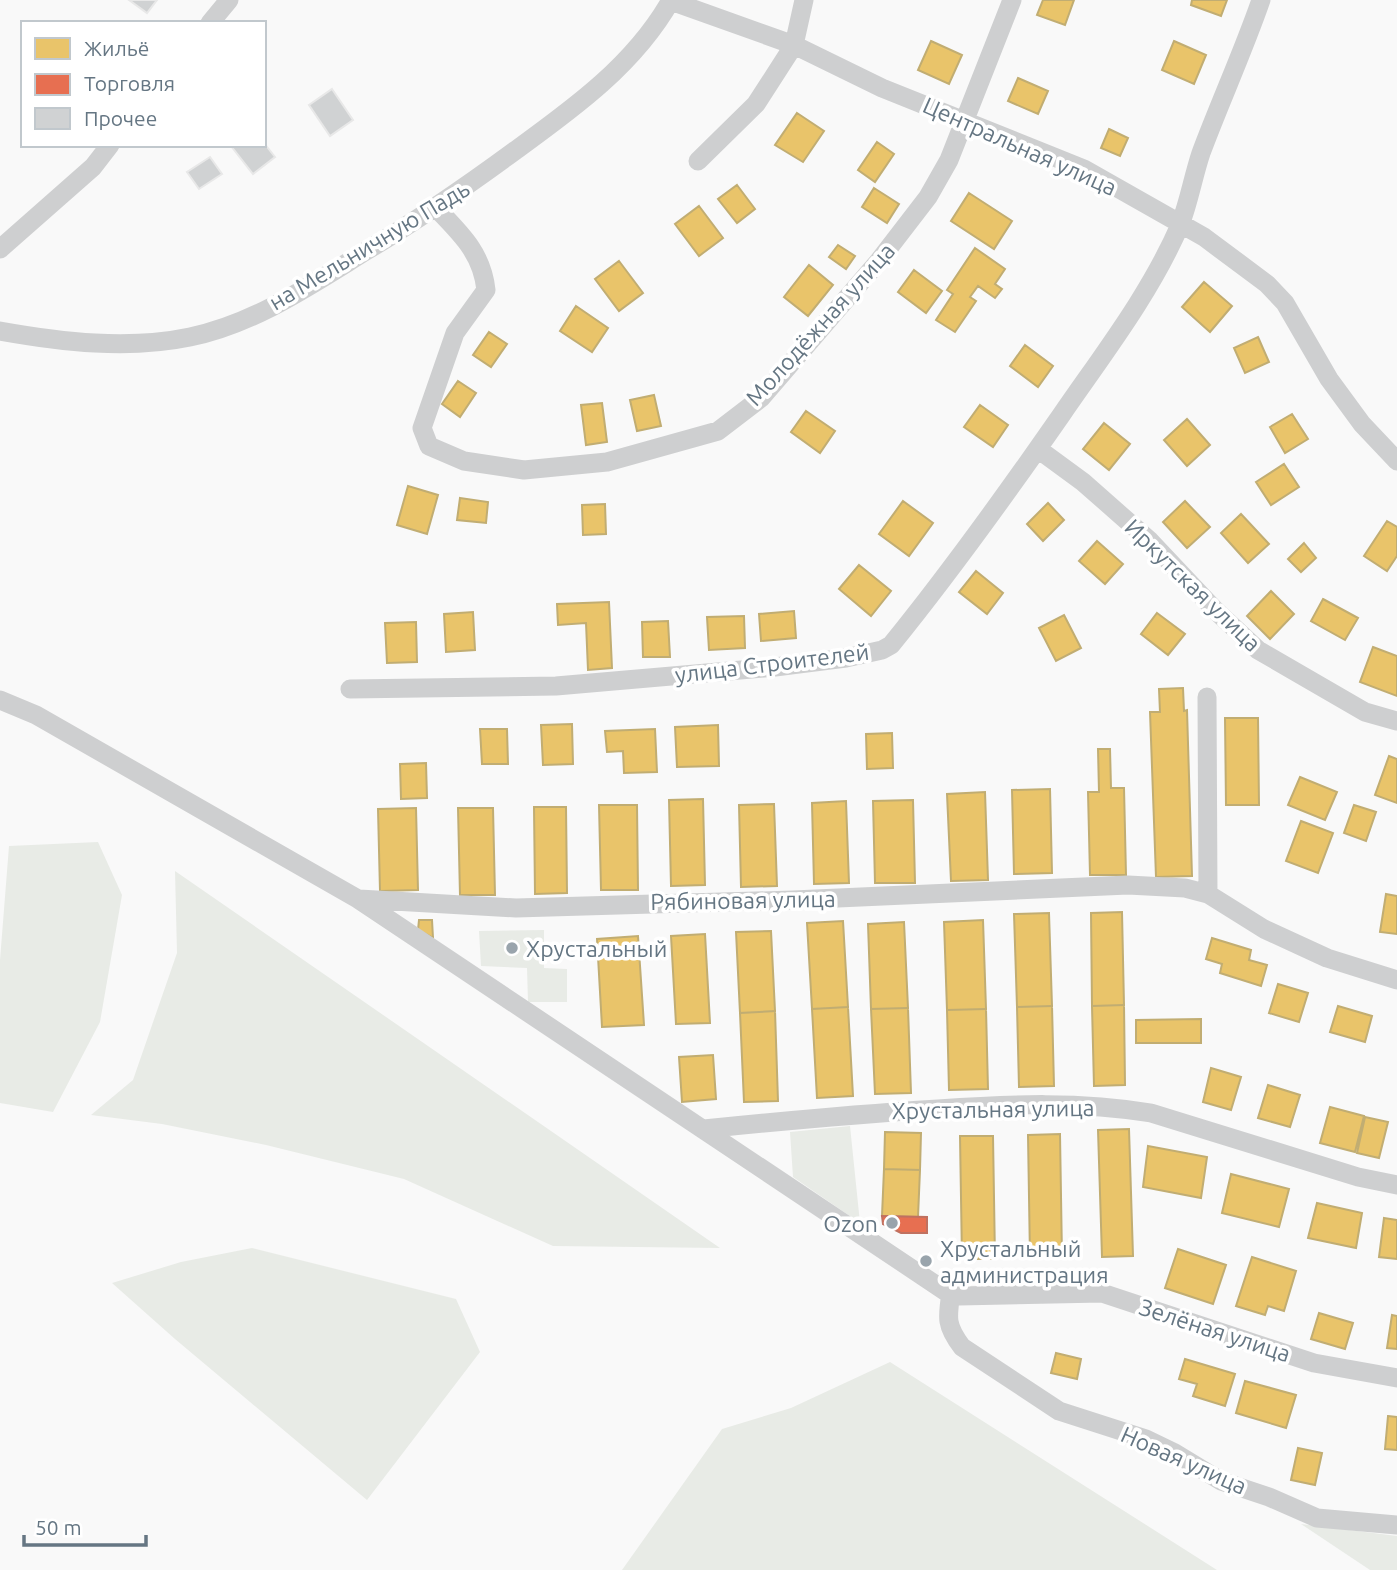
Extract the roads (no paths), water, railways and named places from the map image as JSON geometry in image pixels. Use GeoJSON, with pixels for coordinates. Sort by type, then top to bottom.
{"type":"FeatureCollection","features":[{"type":"Feature","properties":{"kind":"street"},"geometry":{"type":"LineString","coordinates":[[212,21],[229,0]]}},
{"type":"Feature","properties":{"kind":"street","name":"Центральная улица"},"geometry":{"type":"LineString","coordinates":[[671,0],[794,45],[882,88],[1084,169],[1204,237],[1267,284],[1285,303],[1329,379],[1362,424],[1397,461]]}},
{"type":"Feature","properties":{"kind":"street","name":"на Мельничную Падь"},"geometry":{"type":"LineString","coordinates":[[0,331],[92,343],[140,343],[189,338],[227,327],[275,304],[436,208],[566,114],[618,68],[649,34],[671,0]]}},
{"type":"Feature","properties":{"kind":"street"},"geometry":{"type":"LineString","coordinates":[[698,161],[756,104],[794,45],[804,0]]}},
{"type":"Feature","properties":{"kind":"street","name":"Молодёжная улица"},"geometry":{"type":"LineString","coordinates":[[436,208],[476,254],[484,272],[486,290],[455,333],[422,428],[429,446],[464,461],[524,470],[607,461],[718,431],[761,398],[870,272],[928,198],[949,160],[1012,0]]}},
{"type":"Feature","properties":{"kind":"street","name":"улица Строителей"},"geometry":{"type":"LineString","coordinates":[[350,689],[556,686],[775,667],[846,658],[891,645],[943,581],[1038,449],[1104,356],[1150,283],[1181,223],[1192,179],[1261,0]]}},
{"type":"Feature","properties":{"kind":"street"},"geometry":{"type":"LineString","coordinates":[[0,249],[93,167],[108,147]]}},
{"type":"Feature","properties":{"kind":"street","name":"Иркутская улица"},"geometry":{"type":"LineString","coordinates":[[1038,449],[1083,482],[1150,541],[1215,610],[1258,650],[1365,712],[1397,721]]}},
{"type":"Feature","properties":{"kind":"street"},"geometry":{"type":"LineString","coordinates":[[1207,697],[1208,894],[1264,929],[1327,958],[1397,980]]}},
{"type":"Feature","properties":{"kind":"street","name":"Зелёная улица"},"geometry":{"type":"LineString","coordinates":[[0,699],[36,715],[358,899],[951,1293],[959,1296],[1102,1293],[1314,1363],[1397,1378]]}},
{"type":"Feature","properties":{"kind":"street","name":"Рябиновая улица"},"geometry":{"type":"LineString","coordinates":[[358,899],[516,908],[793,900],[1128,885],[1185,888],[1208,894]]}},
{"type":"Feature","properties":{"kind":"street","name":"Хрустальная улица"},"geometry":{"type":"LineString","coordinates":[[704,1129],[845,1114],[981,1106],[1038,1104],[1119,1107],[1151,1113],[1358,1177],[1397,1185]]}},
{"type":"Feature","properties":{"kind":"street","name":"Новая улица"},"geometry":{"type":"LineString","coordinates":[[951,1293],[947,1319],[951,1333],[961,1347],[1059,1411],[1146,1439],[1221,1481],[1269,1497],[1317,1518],[1397,1525]]}},
{"type":"Feature","properties":{"kind":"place","name":"Хрустальный"},"geometry":{"type":"Point","coordinates":[512,948]}},
{"type":"Feature","properties":{"kind":"place","name":"Ozon"},"geometry":{"type":"Point","coordinates":[892,1223]}},
{"type":"Feature","properties":{"kind":"place","name":"Хрустальный администрация"},"geometry":{"type":"Point","coordinates":[926,1261]}}]}
